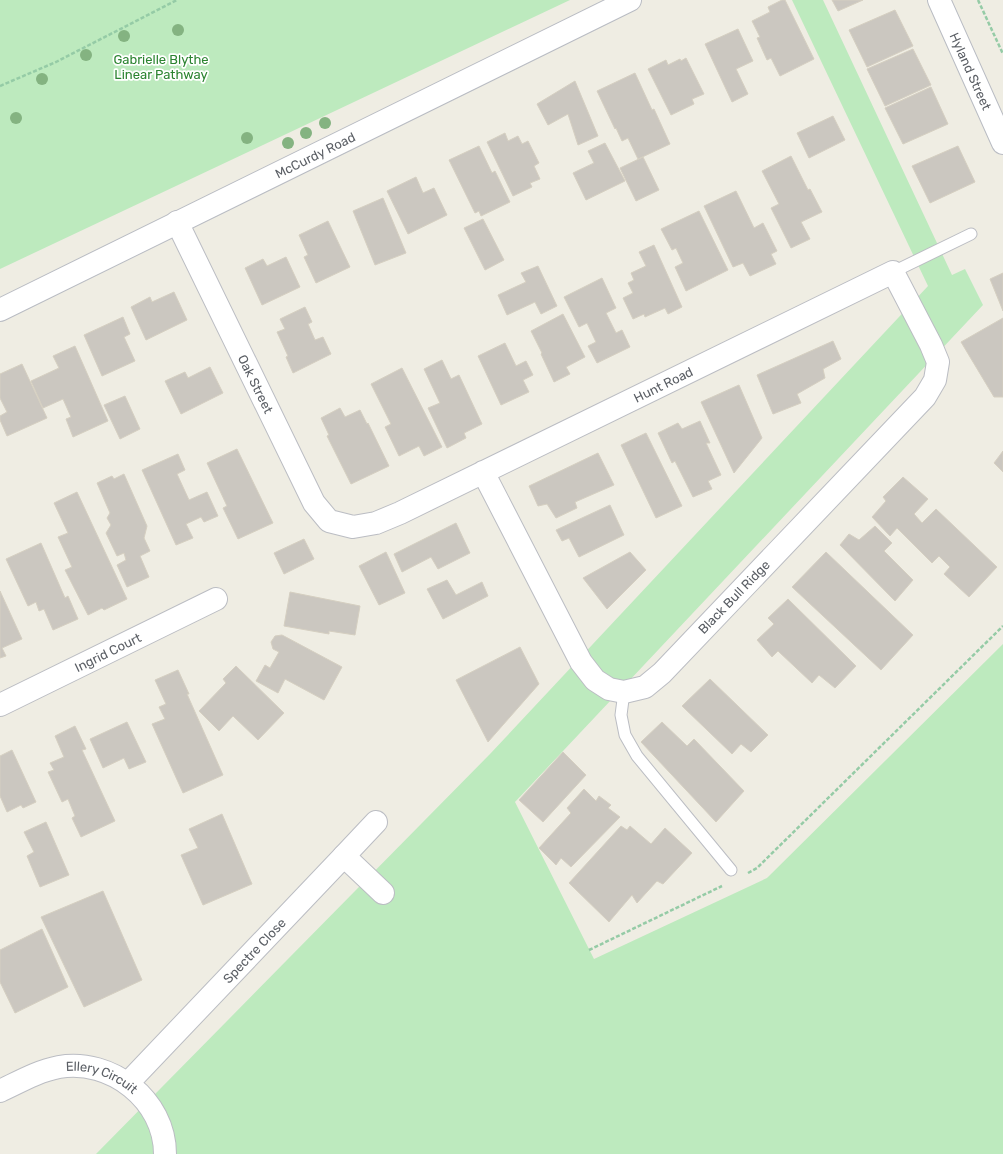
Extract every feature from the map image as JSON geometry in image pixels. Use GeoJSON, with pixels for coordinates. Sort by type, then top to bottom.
{"type":"FeatureCollection","features":[{"type":"Feature","properties":{"kind":"street","name":"McCurdy Road"},"geometry":{"type":"LineString","coordinates":[[0,310],[630,0]]}},
{"type":"Feature","properties":{"kind":"street","name":"Hyland Street"},"geometry":{"type":"LineString","coordinates":[[939,0],[1003,142]]}},
{"type":"Feature","properties":{"kind":"street","name":"Oak Street"},"geometry":{"type":"LineString","coordinates":[[177,222],[314,503],[329,521],[353,527]]}},
{"type":"Feature","properties":{"kind":"street","name":"Hunt Road"},"geometry":{"type":"LineString","coordinates":[[353,527],[376,523],[893,272]]}},
{"type":"Feature","properties":{"kind":"street","name":"Black Bull Ridge"},"geometry":{"type":"LineString","coordinates":[[483,472],[581,662],[595,680],[609,689],[624,692],[645,687],[662,672],[925,397],[935,380],[938,362],[931,345],[893,272]]}},
{"type":"Feature","properties":{"kind":"street","name":"Ingrid Court"},"geometry":{"type":"LineString","coordinates":[[0,705],[216,599]]}},
{"type":"Feature","properties":{"kind":"street","name":"Spectre Close"},"geometry":{"type":"LineString","coordinates":[[128,1083],[376,822]]}},
{"type":"Feature","properties":{"kind":"street"},"geometry":{"type":"LineString","coordinates":[[344,856],[383,893]]}},
{"type":"Feature","properties":{"kind":"street","name":"Ellery Circuit"},"geometry":{"type":"LineString","coordinates":[[0,1092],[47,1070],[71,1066],[97,1069],[107,1072],[128,1083],[146,1100],[156,1116],[164,1140],[165,1154]]}},
{"type":"Feature","properties":{"kind":"lane","name":"Hunt Road"},"geometry":{"type":"LineString","coordinates":[[893,272],[971,234]]}},
{"type":"Feature","properties":{"kind":"lane"},"geometry":{"type":"LineString","coordinates":[[624,692],[622,715],[625,735],[637,756],[731,870]]}},
{"type":"Feature","properties":{"kind":"path"},"geometry":{"type":"LineString","coordinates":[[0,86],[56,62],[177,0]]}},
{"type":"Feature","properties":{"kind":"path"},"geometry":{"type":"LineString","coordinates":[[978,0],[1003,54]]}},
{"type":"Feature","properties":{"kind":"path"},"geometry":{"type":"LineString","coordinates":[[744,875],[757,868],[1003,626]]}},
{"type":"Feature","properties":{"kind":"path"},"geometry":{"type":"LineString","coordinates":[[589,950],[724,885]]}},
{"type":"Feature","properties":{"kind":"green space","name":"Gabrielle Blythe Linear Pathway"},"geometry":{"type":"Polygon","coordinates":[[[0,0],[570,0],[0,269],[0,0]]]}},
{"type":"Feature","properties":{"kind":"green space"},"geometry":{"type":"Polygon","coordinates":[[[792,0],[823,0],[952,275],[965,269],[983,305],[515,802],[594,959],[767,878],[1003,644],[1003,1154],[96,1154],[490,754],[928,286],[792,0]]]}},
{"type":"Feature","properties":{"kind":"building"},"geometry":{"type":"Polygon","coordinates":[[[785,0],[814,59],[780,76],[771,58],[767,60],[757,38],[760,37],[752,21],[770,12],[768,7],[785,0]]]}},
{"type":"Feature","properties":{"kind":"building"},"geometry":{"type":"Polygon","coordinates":[[[832,0],[863,0],[838,11],[832,0]]]}},
{"type":"Feature","properties":{"kind":"building"},"geometry":{"type":"Polygon","coordinates":[[[895,10],[913,46],[867,67],[849,30],[895,10]]]}},
{"type":"Feature","properties":{"kind":"building"},"geometry":{"type":"Polygon","coordinates":[[[738,29],[753,61],[736,69],[748,94],[732,102],[705,44],[738,29]]]}},
{"type":"Feature","properties":{"kind":"building"},"geometry":{"type":"Polygon","coordinates":[[[913,49],[931,85],[885,106],[867,69],[913,49]]]}},
{"type":"Feature","properties":{"kind":"building"},"geometry":{"type":"Polygon","coordinates":[[[686,58],[704,94],[692,99],[694,104],[671,115],[648,69],[666,60],[668,65],[680,59],[681,61],[686,58]]]}},
{"type":"Feature","properties":{"kind":"building"},"geometry":{"type":"Polygon","coordinates":[[[635,73],[670,144],[638,159],[628,138],[622,141],[597,91],[635,73]]]}},
{"type":"Feature","properties":{"kind":"building"},"geometry":{"type":"Polygon","coordinates":[[[575,81],[598,136],[578,145],[568,114],[548,125],[537,104],[575,81]]]}},
{"type":"Feature","properties":{"kind":"building"},"geometry":{"type":"Polygon","coordinates":[[[931,87],[948,124],[903,144],[885,108],[931,87]]]}},
{"type":"Feature","properties":{"kind":"building"},"geometry":{"type":"Polygon","coordinates":[[[833,116],[845,140],[809,158],[797,133],[833,116]]]}},
{"type":"Feature","properties":{"kind":"building"},"geometry":{"type":"Polygon","coordinates":[[[505,133],[508,141],[518,136],[522,144],[528,141],[539,163],[534,166],[540,179],[530,183],[532,187],[513,196],[487,142],[505,133]]]}},
{"type":"Feature","properties":{"kind":"building"},"geometry":{"type":"Polygon","coordinates":[[[605,143],[625,181],[586,200],[573,173],[594,163],[588,151],[605,143]]]}},
{"type":"Feature","properties":{"kind":"building"},"geometry":{"type":"Polygon","coordinates":[[[479,146],[492,173],[495,171],[510,202],[481,216],[479,211],[475,213],[449,160],[479,146]]]}},
{"type":"Feature","properties":{"kind":"building"},"geometry":{"type":"Polygon","coordinates":[[[958,146],[975,182],[930,203],[912,166],[958,146]]]}},
{"type":"Feature","properties":{"kind":"building"},"geometry":{"type":"Polygon","coordinates":[[[791,156],[808,190],[810,189],[822,212],[801,222],[810,239],[791,248],[771,208],[779,204],[762,171],[791,156]]]}},
{"type":"Feature","properties":{"kind":"building"},"geometry":{"type":"Polygon","coordinates":[[[643,157],[659,190],[636,201],[620,168],[643,157]]]}},
{"type":"Feature","properties":{"kind":"building"},"geometry":{"type":"Polygon","coordinates":[[[416,177],[423,193],[434,188],[447,215],[408,234],[387,191],[416,177]]]}},
{"type":"Feature","properties":{"kind":"building"},"geometry":{"type":"Polygon","coordinates":[[[736,191],[754,228],[763,223],[777,251],[771,254],[776,264],[750,276],[743,263],[733,267],[704,206],[736,191]]]}},
{"type":"Feature","properties":{"kind":"building"},"geometry":{"type":"Polygon","coordinates":[[[383,198],[406,253],[375,265],[353,211],[383,198]]]}},
{"type":"Feature","properties":{"kind":"building"},"geometry":{"type":"Polygon","coordinates":[[[699,211],[728,270],[686,291],[675,267],[683,263],[676,248],[672,250],[661,229],[699,211]]]}},
{"type":"Feature","properties":{"kind":"building"},"geometry":{"type":"Polygon","coordinates":[[[483,219],[504,260],[485,270],[464,228],[483,219]]]}},
{"type":"Feature","properties":{"kind":"building"},"geometry":{"type":"Polygon","coordinates":[[[328,221],[350,267],[316,283],[304,257],[308,255],[299,235],[328,221]]]}},
{"type":"Feature","properties":{"kind":"building"},"geometry":{"type":"Polygon","coordinates":[[[654,245],[682,307],[668,314],[665,308],[645,317],[644,314],[633,319],[623,298],[633,293],[628,283],[634,280],[631,273],[646,266],[639,252],[654,245]]]}},
{"type":"Feature","properties":{"kind":"building"},"geometry":{"type":"Polygon","coordinates":[[[286,257],[300,287],[262,305],[245,268],[263,259],[267,266],[286,257]]]}},
{"type":"Feature","properties":{"kind":"building"},"geometry":{"type":"Polygon","coordinates":[[[538,266],[557,306],[541,314],[535,302],[507,315],[498,295],[526,282],[521,273],[538,266]]]}},
{"type":"Feature","properties":{"kind":"building"},"geometry":{"type":"Polygon","coordinates":[[[1003,273],[1003,311],[990,279],[1003,273]]]}},
{"type":"Feature","properties":{"kind":"building"},"geometry":{"type":"Polygon","coordinates":[[[602,278],[616,308],[606,313],[616,333],[622,330],[630,347],[597,363],[588,346],[596,342],[587,323],[579,327],[564,297],[602,278]]]}},
{"type":"Feature","properties":{"kind":"building"},"geometry":{"type":"Polygon","coordinates":[[[174,292],[187,320],[146,340],[131,307],[150,297],[152,302],[174,292]]]}},
{"type":"Feature","properties":{"kind":"building"},"geometry":{"type":"Polygon","coordinates":[[[305,307],[312,322],[308,324],[315,340],[323,337],[331,354],[293,373],[286,357],[288,356],[277,332],[285,329],[280,319],[305,307]]]}},
{"type":"Feature","properties":{"kind":"building"},"geometry":{"type":"Polygon","coordinates":[[[563,314],[585,357],[566,367],[570,374],[554,382],[531,331],[563,314]]]}},
{"type":"Feature","properties":{"kind":"building"},"geometry":{"type":"Polygon","coordinates":[[[123,317],[130,334],[124,337],[135,361],[102,376],[84,335],[123,317]]]}},
{"type":"Feature","properties":{"kind":"building"},"geometry":{"type":"Polygon","coordinates":[[[1003,318],[1003,397],[994,397],[961,342],[1003,318]]]}},
{"type":"Feature","properties":{"kind":"building"},"geometry":{"type":"Polygon","coordinates":[[[833,341],[841,359],[823,369],[825,378],[797,394],[801,403],[773,414],[757,375],[833,341]]]}},
{"type":"Feature","properties":{"kind":"building"},"geometry":{"type":"Polygon","coordinates":[[[505,343],[516,366],[526,361],[533,375],[523,380],[529,392],[501,405],[478,356],[505,343]]]}},
{"type":"Feature","properties":{"kind":"building"},"geometry":{"type":"Polygon","coordinates":[[[75,346],[108,421],[73,437],[66,419],[71,417],[63,399],[43,408],[31,381],[59,368],[53,356],[75,346]]]}},
{"type":"Feature","properties":{"kind":"building"},"geometry":{"type":"Polygon","coordinates":[[[442,360],[451,379],[459,375],[482,424],[464,433],[466,438],[447,448],[428,408],[440,403],[424,369],[442,360]]]}},
{"type":"Feature","properties":{"kind":"building"},"geometry":{"type":"Polygon","coordinates":[[[22,364],[47,418],[7,436],[0,420],[0,416],[7,412],[0,398],[0,374],[22,364]]]}},
{"type":"Feature","properties":{"kind":"building"},"geometry":{"type":"Polygon","coordinates":[[[210,367],[223,393],[181,414],[165,381],[185,372],[188,378],[210,367]]]}},
{"type":"Feature","properties":{"kind":"building"},"geometry":{"type":"Polygon","coordinates":[[[402,368],[442,447],[424,456],[419,446],[399,456],[385,427],[391,424],[371,384],[402,368]]]}},
{"type":"Feature","properties":{"kind":"building"},"geometry":{"type":"Polygon","coordinates":[[[739,385],[762,438],[734,473],[701,402],[739,385]]]}},
{"type":"Feature","properties":{"kind":"building"},"geometry":{"type":"Polygon","coordinates":[[[125,396],[140,429],[120,439],[104,405],[125,396]]]}},
{"type":"Feature","properties":{"kind":"building"},"geometry":{"type":"Polygon","coordinates":[[[340,408],[345,417],[360,410],[389,466],[351,484],[327,436],[329,435],[321,418],[340,408]]]}},
{"type":"Feature","properties":{"kind":"building"},"geometry":{"type":"Polygon","coordinates":[[[700,421],[710,443],[706,443],[721,475],[708,481],[712,489],[693,497],[675,461],[672,463],[658,433],[678,423],[682,429],[700,421]]]}},
{"type":"Feature","properties":{"kind":"building"},"geometry":{"type":"Polygon","coordinates":[[[646,433],[682,506],[656,518],[621,445],[646,433]]]}},
{"type":"Feature","properties":{"kind":"building"},"geometry":{"type":"Polygon","coordinates":[[[237,449],[273,523],[238,539],[223,508],[227,506],[207,463],[237,449]]]}},
{"type":"Feature","properties":{"kind":"building"},"geometry":{"type":"Polygon","coordinates":[[[1003,451],[1003,472],[994,463],[1003,451]]]}},
{"type":"Feature","properties":{"kind":"building"},"geometry":{"type":"Polygon","coordinates":[[[598,453],[614,485],[575,502],[577,508],[556,518],[547,504],[538,506],[529,486],[598,453]]]}},
{"type":"Feature","properties":{"kind":"building"},"geometry":{"type":"Polygon","coordinates":[[[178,454],[185,470],[177,474],[189,500],[207,492],[218,516],[204,522],[201,517],[186,524],[193,538],[176,545],[142,470],[178,454]]]}},
{"type":"Feature","properties":{"kind":"building"},"geometry":{"type":"Polygon","coordinates":[[[124,474],[147,526],[144,538],[150,551],[140,556],[149,577],[127,587],[117,565],[126,560],[124,553],[117,556],[106,533],[111,525],[107,518],[110,513],[97,483],[112,476],[114,479],[124,474]]]}},
{"type":"Feature","properties":{"kind":"building"},"geometry":{"type":"Polygon","coordinates":[[[903,477],[928,499],[914,514],[922,523],[936,509],[997,567],[969,597],[944,574],[950,567],[939,556],[932,563],[897,528],[890,536],[872,517],[886,501],[883,497],[903,477]]]}},
{"type":"Feature","properties":{"kind":"building"},"geometry":{"type":"Polygon","coordinates":[[[77,492],[127,599],[104,610],[102,608],[88,615],[65,570],[72,567],[58,537],[68,533],[54,503],[77,492]]]}},
{"type":"Feature","properties":{"kind":"building"},"geometry":{"type":"Polygon","coordinates":[[[610,505],[624,535],[579,557],[569,538],[562,541],[556,530],[610,505]]]}},
{"type":"Feature","properties":{"kind":"building"},"geometry":{"type":"Polygon","coordinates":[[[456,523],[470,553],[438,569],[431,557],[402,572],[394,554],[456,523]]]}},
{"type":"Feature","properties":{"kind":"building"},"geometry":{"type":"Polygon","coordinates":[[[875,526],[892,543],[884,551],[913,580],[895,601],[840,545],[849,534],[859,540],[875,526]]]}},
{"type":"Feature","properties":{"kind":"building"},"geometry":{"type":"Polygon","coordinates":[[[304,539],[314,559],[284,574],[274,553],[304,539]]]}},
{"type":"Feature","properties":{"kind":"building"},"geometry":{"type":"Polygon","coordinates":[[[41,543],[65,598],[68,596],[78,619],[53,630],[44,609],[39,611],[36,602],[28,606],[6,559],[41,543]]]}},
{"type":"Feature","properties":{"kind":"building"},"geometry":{"type":"Polygon","coordinates":[[[386,552],[405,593],[379,605],[359,566],[386,552]]]}},
{"type":"Feature","properties":{"kind":"building"},"geometry":{"type":"Polygon","coordinates":[[[630,552],[646,570],[607,609],[583,578],[630,552]]]}},
{"type":"Feature","properties":{"kind":"building"},"geometry":{"type":"Polygon","coordinates":[[[826,552],[913,635],[881,670],[792,587],[826,552]]]}},
{"type":"Feature","properties":{"kind":"building"},"geometry":{"type":"Polygon","coordinates":[[[447,580],[456,595],[482,582],[488,596],[443,619],[427,589],[447,580]]]}},
{"type":"Feature","properties":{"kind":"building"},"geometry":{"type":"Polygon","coordinates":[[[0,591],[22,639],[2,648],[6,656],[0,658],[0,591]]]}},
{"type":"Feature","properties":{"kind":"building"},"geometry":{"type":"Polygon","coordinates":[[[290,592],[360,606],[355,635],[329,631],[329,634],[284,626],[290,592]]]}},
{"type":"Feature","properties":{"kind":"building"},"geometry":{"type":"Polygon","coordinates":[[[788,599],[856,666],[835,688],[819,675],[812,683],[778,651],[772,657],[757,640],[774,624],[768,618],[788,599]]]}},
{"type":"Feature","properties":{"kind":"building"},"geometry":{"type":"Polygon","coordinates":[[[282,635],[342,667],[324,700],[285,679],[278,693],[256,681],[265,665],[270,668],[279,652],[273,649],[271,642],[275,636],[282,635]]]}},
{"type":"Feature","properties":{"kind":"building"},"geometry":{"type":"Polygon","coordinates":[[[520,647],[539,684],[488,742],[456,680],[520,647]]]}},
{"type":"Feature","properties":{"kind":"building"},"geometry":{"type":"Polygon","coordinates":[[[236,666],[284,713],[258,740],[233,716],[219,731],[199,711],[226,683],[223,679],[236,666]]]}},
{"type":"Feature","properties":{"kind":"building"},"geometry":{"type":"Polygon","coordinates":[[[178,670],[223,775],[183,793],[152,724],[165,719],[159,707],[166,704],[155,680],[178,670]]]}},
{"type":"Feature","properties":{"kind":"building"},"geometry":{"type":"Polygon","coordinates":[[[710,679],[768,735],[751,752],[741,744],[732,754],[682,706],[710,679]]]}},
{"type":"Feature","properties":{"kind":"building"},"geometry":{"type":"Polygon","coordinates":[[[127,722],[146,762],[129,769],[124,758],[103,768],[90,739],[127,722]]]}},
{"type":"Feature","properties":{"kind":"building"},"geometry":{"type":"Polygon","coordinates":[[[662,722],[687,746],[694,739],[744,791],[716,822],[641,742],[662,722]]]}},
{"type":"Feature","properties":{"kind":"building"},"geometry":{"type":"Polygon","coordinates":[[[75,726],[86,749],[82,750],[115,821],[81,837],[72,818],[75,816],[68,799],[62,802],[48,772],[54,770],[50,763],[64,757],[55,736],[75,726]]]}},
{"type":"Feature","properties":{"kind":"building"},"geometry":{"type":"Polygon","coordinates":[[[12,750],[36,802],[23,808],[21,805],[7,812],[0,796],[0,756],[12,750]]]}},
{"type":"Feature","properties":{"kind":"building"},"geometry":{"type":"Polygon","coordinates":[[[563,752],[586,775],[543,822],[519,800],[563,752]]]}},
{"type":"Feature","properties":{"kind":"building"},"geometry":{"type":"Polygon","coordinates":[[[584,789],[596,801],[599,796],[611,805],[608,808],[620,817],[571,867],[561,858],[556,865],[539,848],[571,813],[567,808],[584,789]]]}},
{"type":"Feature","properties":{"kind":"building"},"geometry":{"type":"Polygon","coordinates":[[[222,814],[252,884],[203,905],[181,855],[198,848],[189,829],[222,814]]]}},
{"type":"Feature","properties":{"kind":"building"},"geometry":{"type":"Polygon","coordinates":[[[46,822],[69,875],[40,887],[27,856],[34,852],[24,832],[46,822]]]}},
{"type":"Feature","properties":{"kind":"building"},"geometry":{"type":"Polygon","coordinates":[[[621,826],[627,830],[630,826],[651,844],[665,828],[692,853],[663,884],[657,881],[637,903],[632,895],[609,922],[569,883],[621,826]]]}},
{"type":"Feature","properties":{"kind":"building"},"geometry":{"type":"Polygon","coordinates":[[[103,891],[142,980],[84,1007],[41,917],[103,891]]]}},
{"type":"Feature","properties":{"kind":"building"},"geometry":{"type":"Polygon","coordinates":[[[42,929],[68,987],[15,1013],[0,982],[0,950],[42,929]]]}}]}
